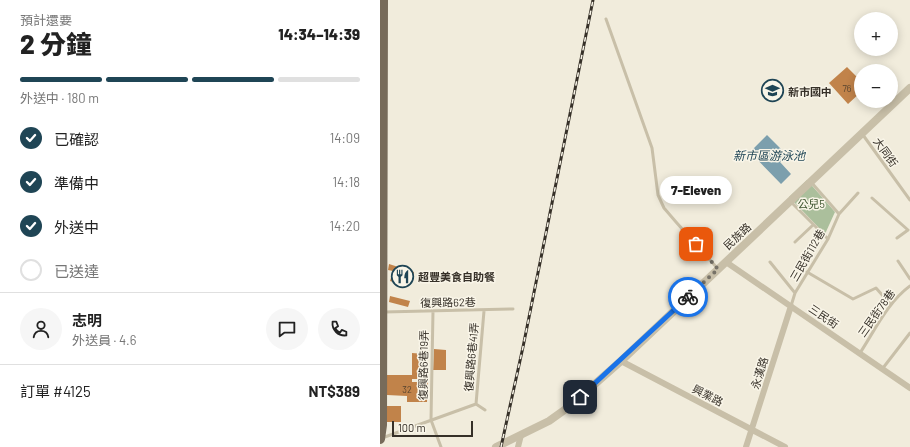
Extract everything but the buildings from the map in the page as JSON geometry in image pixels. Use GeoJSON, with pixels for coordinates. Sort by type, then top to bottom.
{"type":"FeatureCollection","features":[{"type":"Feature","properties":{"kind":"main road"},"geometry":{"type":"LineString","coordinates":[[380,439],[382,425],[381,111],[383,0]]}},
{"type":"Feature","properties":{"kind":"street","name":"民族路"},"geometry":{"type":"LineString","coordinates":[[496,447],[549,421],[570,406],[621,361],[910,88]]}},
{"type":"Feature","properties":{"kind":"street","name":"三民街"},"geometry":{"type":"LineString","coordinates":[[726,262],[883,368],[910,388]]}},
{"type":"Feature","properties":{"kind":"street","name":"永漢路"},"geometry":{"type":"LineString","coordinates":[[746,447],[791,306]]}},
{"type":"Feature","properties":{"kind":"street","name":"興業路"},"geometry":{"type":"LineString","coordinates":[[621,361],[785,447]]}},
{"type":"Feature","properties":{"kind":"street"},"geometry":{"type":"LineString","coordinates":[[518,447],[521,435]]}},
{"type":"Feature","properties":{"kind":"lane"},"geometry":{"type":"LineString","coordinates":[[606,19],[652,148],[658,195],[664,208],[718,269]]}},
{"type":"Feature","properties":{"kind":"lane","name":"大同街"},"geometry":{"type":"LineString","coordinates":[[862,134],[910,200]]}},
{"type":"Feature","properties":{"kind":"lane"},"geometry":{"type":"LineString","coordinates":[[811,182],[839,214]]}},
{"type":"Feature","properties":{"kind":"lane","name":"三民街112巷"},"geometry":{"type":"LineString","coordinates":[[791,306],[795,293],[828,239],[839,214],[858,193]]}},
{"type":"Feature","properties":{"kind":"lane"},"geometry":{"type":"LineString","coordinates":[[872,198],[909,230],[897,238]]}},
{"type":"Feature","properties":{"kind":"lane"},"geometry":{"type":"LineString","coordinates":[[790,201],[828,239]]}},
{"type":"Feature","properties":{"kind":"lane"},"geometry":{"type":"LineString","coordinates":[[795,242],[813,225]]}},
{"type":"Feature","properties":{"kind":"lane"},"geometry":{"type":"LineString","coordinates":[[898,261],[910,279]]}},
{"type":"Feature","properties":{"kind":"lane"},"geometry":{"type":"LineString","coordinates":[[770,262],[795,293]]}},
{"type":"Feature","properties":{"kind":"lane"},"geometry":{"type":"LineString","coordinates":[[807,272],[853,299],[876,288],[891,305]]}},
{"type":"Feature","properties":{"kind":"lane","name":"三民街78巷"},"geometry":{"type":"LineString","coordinates":[[860,353],[891,305],[900,293],[910,286]]}},
{"type":"Feature","properties":{"kind":"lane","name":"復興路62巷"},"geometry":{"type":"LineString","coordinates":[[382,313],[512,309]]}},
{"type":"Feature","properties":{"kind":"lane","name":"復興路6巷19弄"},"geometry":{"type":"LineString","coordinates":[[431,420],[433,311]]}},
{"type":"Feature","properties":{"kind":"lane","name":"復興路6巷41弄"},"geometry":{"type":"LineString","coordinates":[[476,404],[484,311]]}},
{"type":"Feature","properties":{"kind":"lane"},"geometry":{"type":"LineString","coordinates":[[883,368],[910,333]]}},
{"type":"Feature","properties":{"kind":"lane"},"geometry":{"type":"LineString","coordinates":[[380,439],[476,404],[485,410]]}},
{"type":"Feature","properties":{"kind":"lane"},"geometry":{"type":"LineString","coordinates":[[431,420],[441,447]]}},
{"type":"Feature","properties":{"kind":"green space","name":"公兒5"},"geometry":{"type":"Polygon","coordinates":[[[807,180],[835,212],[825,234],[789,197],[807,180]]]}},
{"type":"Feature","properties":{"kind":"water","name":"新市區游泳池"},"geometry":{"type":"Polygon","coordinates":[[[767,135],[787,155],[780,162],[791,174],[781,184],[750,152],[767,135]]]}},
{"type":"Feature","properties":{"kind":"railway"},"geometry":{"type":"LineString","coordinates":[[501,447],[523,347],[593,0]]}},
{"type":"Feature","properties":{"kind":"way so far"},"geometry":{"type":"LineString","coordinates":[[688,297],[718,269],[696,244]]}},
{"type":"Feature","properties":{"kind":"place","name":"新市國中"},"geometry":{"type":"Point","coordinates":[772,91]}},
{"type":"Feature","properties":{"kind":"place","name":"7-Eleven"},"geometry":{"type":"Point","coordinates":[696,244]}},
{"type":"Feature","properties":{"kind":"place","name":"超豐美食自助餐"},"geometry":{"type":"Point","coordinates":[402,276]}},
{"type":"Feature","properties":{"kind":"route"},"geometry":{"type":"LineString","coordinates":[[580,397],[621,361],[688,297]]}}]}
